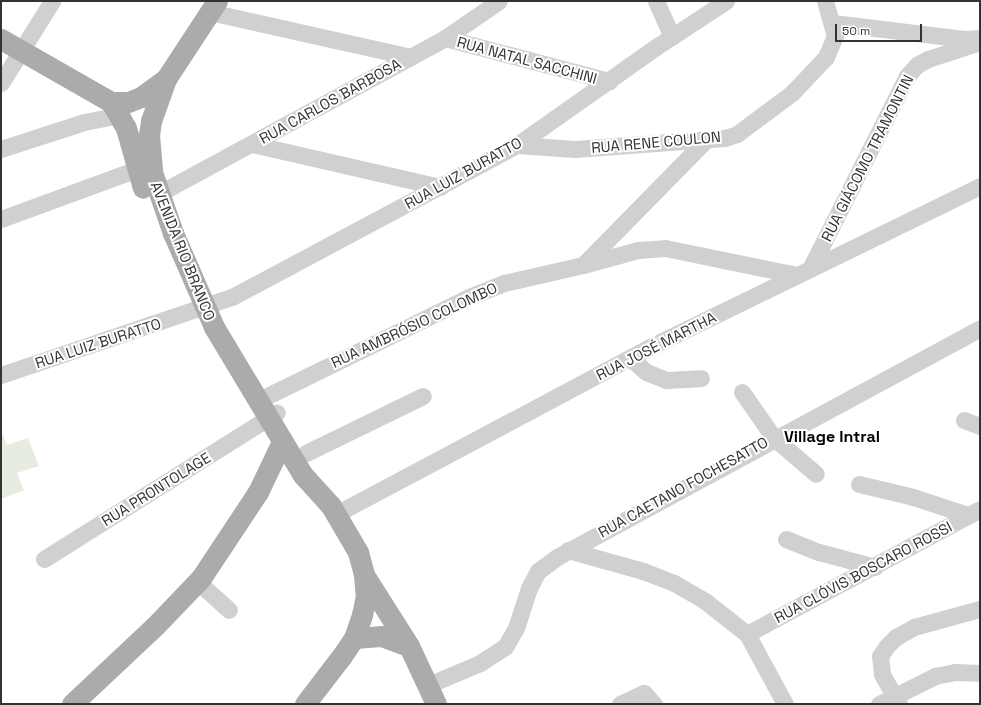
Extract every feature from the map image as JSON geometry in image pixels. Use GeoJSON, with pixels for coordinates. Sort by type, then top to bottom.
{"type":"FeatureCollection","features":[{"type":"Feature","properties":{"kind":"main road","name":"AVENIDA RIO BRANCO"},"geometry":{"type":"LineString","coordinates":[[201,309],[158,194],[152,172],[149,135],[155,108],[166,79],[213,6]]}},
{"type":"Feature","properties":{"kind":"main road"},"geometry":{"type":"LineString","coordinates":[[1,39],[112,104],[128,102],[147,94],[166,79]]}},
{"type":"Feature","properties":{"kind":"main road","name":"AVENIDA RIO BRANCO"},"geometry":{"type":"LineString","coordinates":[[112,104],[132,146],[137,169],[162,239],[201,309],[249,381],[272,415],[306,453],[331,504],[358,552],[364,575],[366,596],[354,638],[305,704]]}},
{"type":"Feature","properties":{"kind":"main road","name":"AVENIDA RIO BRANCO"},"geometry":{"type":"LineString","coordinates":[[272,415],[282,442],[303,475],[331,504]]}},
{"type":"Feature","properties":{"kind":"main road"},"geometry":{"type":"LineString","coordinates":[[72,704],[155,626],[197,581],[258,492],[282,442]]}},
{"type":"Feature","properties":{"kind":"main road"},"geometry":{"type":"LineString","coordinates":[[258,492],[280,479],[303,475]]}},
{"type":"Feature","properties":{"kind":"main road"},"geometry":{"type":"LineString","coordinates":[[364,575],[409,646],[436,704]]}},
{"type":"Feature","properties":{"kind":"main road"},"geometry":{"type":"LineString","coordinates":[[354,638],[381,636],[409,646]]}},
{"type":"Feature","properties":{"kind":"street"},"geometry":{"type":"LineString","coordinates":[[1,83],[52,1]]}},
{"type":"Feature","properties":{"kind":"street","name":"RUA CARLOS BARBOSA"},"geometry":{"type":"LineString","coordinates":[[158,194],[445,38],[498,1]]}},
{"type":"Feature","properties":{"kind":"street"},"geometry":{"type":"LineString","coordinates":[[656,1],[672,37]]}},
{"type":"Feature","properties":{"kind":"street","name":"RUA LUIZ BURATTO"},"geometry":{"type":"LineString","coordinates":[[1,375],[232,298],[518,145],[549,120],[726,1]]}},
{"type":"Feature","properties":{"kind":"street","name":"RUA RENE COULON"},"geometry":{"type":"LineString","coordinates":[[518,145],[575,149],[707,139],[737,134],[792,93],[826,57],[836,36],[825,1]]}},
{"type":"Feature","properties":{"kind":"street"},"geometry":{"type":"LineString","coordinates":[[213,6],[411,57]]}},
{"type":"Feature","properties":{"kind":"street"},"geometry":{"type":"LineString","coordinates":[[833,23],[966,39],[980,38]]}},
{"type":"Feature","properties":{"kind":"street","name":"RUA NATAL SACCHINI"},"geometry":{"type":"LineString","coordinates":[[445,38],[609,81]]}},
{"type":"Feature","properties":{"kind":"street","name":"RUA GIÁCOMO TRAMONTIN"},"geometry":{"type":"LineString","coordinates":[[803,272],[907,76],[917,65],[928,58],[980,42]]}},
{"type":"Feature","properties":{"kind":"street"},"geometry":{"type":"LineString","coordinates":[[84,122],[98,107],[112,104]]}},
{"type":"Feature","properties":{"kind":"street"},"geometry":{"type":"LineString","coordinates":[[1,149],[84,122],[112,104]]}},
{"type":"Feature","properties":{"kind":"street"},"geometry":{"type":"LineString","coordinates":[[583,265],[707,139]]}},
{"type":"Feature","properties":{"kind":"street"},"geometry":{"type":"LineString","coordinates":[[252,144],[440,187]]}},
{"type":"Feature","properties":{"kind":"street"},"geometry":{"type":"LineString","coordinates":[[1,219],[137,169]]}},
{"type":"Feature","properties":{"kind":"street","name":"RUA JOSÉ MARTHA"},"geometry":{"type":"LineString","coordinates":[[331,504],[980,186]]}},
{"type":"Feature","properties":{"kind":"street","name":"RUA AMBRÓSIO COLOMBO"},"geometry":{"type":"LineString","coordinates":[[261,398],[469,297],[504,283],[583,265],[638,250],[665,248],[803,272]]}},
{"type":"Feature","properties":{"kind":"street","name":"RUA CAETANO FOCHESATTO"},"geometry":{"type":"LineString","coordinates":[[428,685],[480,663],[505,647],[516,628],[529,588],[538,571],[568,550],[980,328]]}},
{"type":"Feature","properties":{"kind":"street"},"geometry":{"type":"LineString","coordinates":[[630,358],[646,372],[666,380],[701,378]]}},
{"type":"Feature","properties":{"kind":"street"},"geometry":{"type":"LineString","coordinates":[[742,392],[774,438],[816,474]]}},
{"type":"Feature","properties":{"kind":"street"},"geometry":{"type":"LineString","coordinates":[[306,453],[424,396]]}},
{"type":"Feature","properties":{"kind":"street","name":"RUA PRONTOLAGE"},"geometry":{"type":"LineString","coordinates":[[44,559],[272,415]]}},
{"type":"Feature","properties":{"kind":"street"},"geometry":{"type":"LineString","coordinates":[[964,420],[980,426]]}},
{"type":"Feature","properties":{"kind":"street"},"geometry":{"type":"LineString","coordinates":[[859,484],[974,512]]}},
{"type":"Feature","properties":{"kind":"street","name":"RUA CLÓVIS BOSCARO ROSSI"},"geometry":{"type":"LineString","coordinates":[[747,634],[875,567],[974,512]]}},
{"type":"Feature","properties":{"kind":"street"},"geometry":{"type":"LineString","coordinates":[[786,539],[819,552],[875,567]]}},
{"type":"Feature","properties":{"kind":"street"},"geometry":{"type":"LineString","coordinates":[[568,550],[628,566],[674,583],[705,601],[747,634],[785,704]]}},
{"type":"Feature","properties":{"kind":"street"},"geometry":{"type":"LineString","coordinates":[[197,581],[229,610]]}},
{"type":"Feature","properties":{"kind":"street"},"geometry":{"type":"LineString","coordinates":[[897,700],[881,669],[880,656],[886,647],[914,627],[980,609]]}},
{"type":"Feature","properties":{"kind":"street"},"geometry":{"type":"LineString","coordinates":[[879,704],[897,700],[935,676],[955,672],[980,673]]}},
{"type":"Feature","properties":{"kind":"street"},"geometry":{"type":"LineString","coordinates":[[620,704],[644,693],[650,697],[654,704]]}},
{"type":"Feature","properties":{"kind":"shaded area"},"geometry":{"type":"Polygon","coordinates":[[[1,431],[7,445],[28,438],[39,466],[17,473],[24,490],[1,499],[1,431]]]}},
{"type":"Feature","properties":{"kind":"district","name":"Village Intral"},"geometry":{"type":"Point","coordinates":[832,437]}}]}
